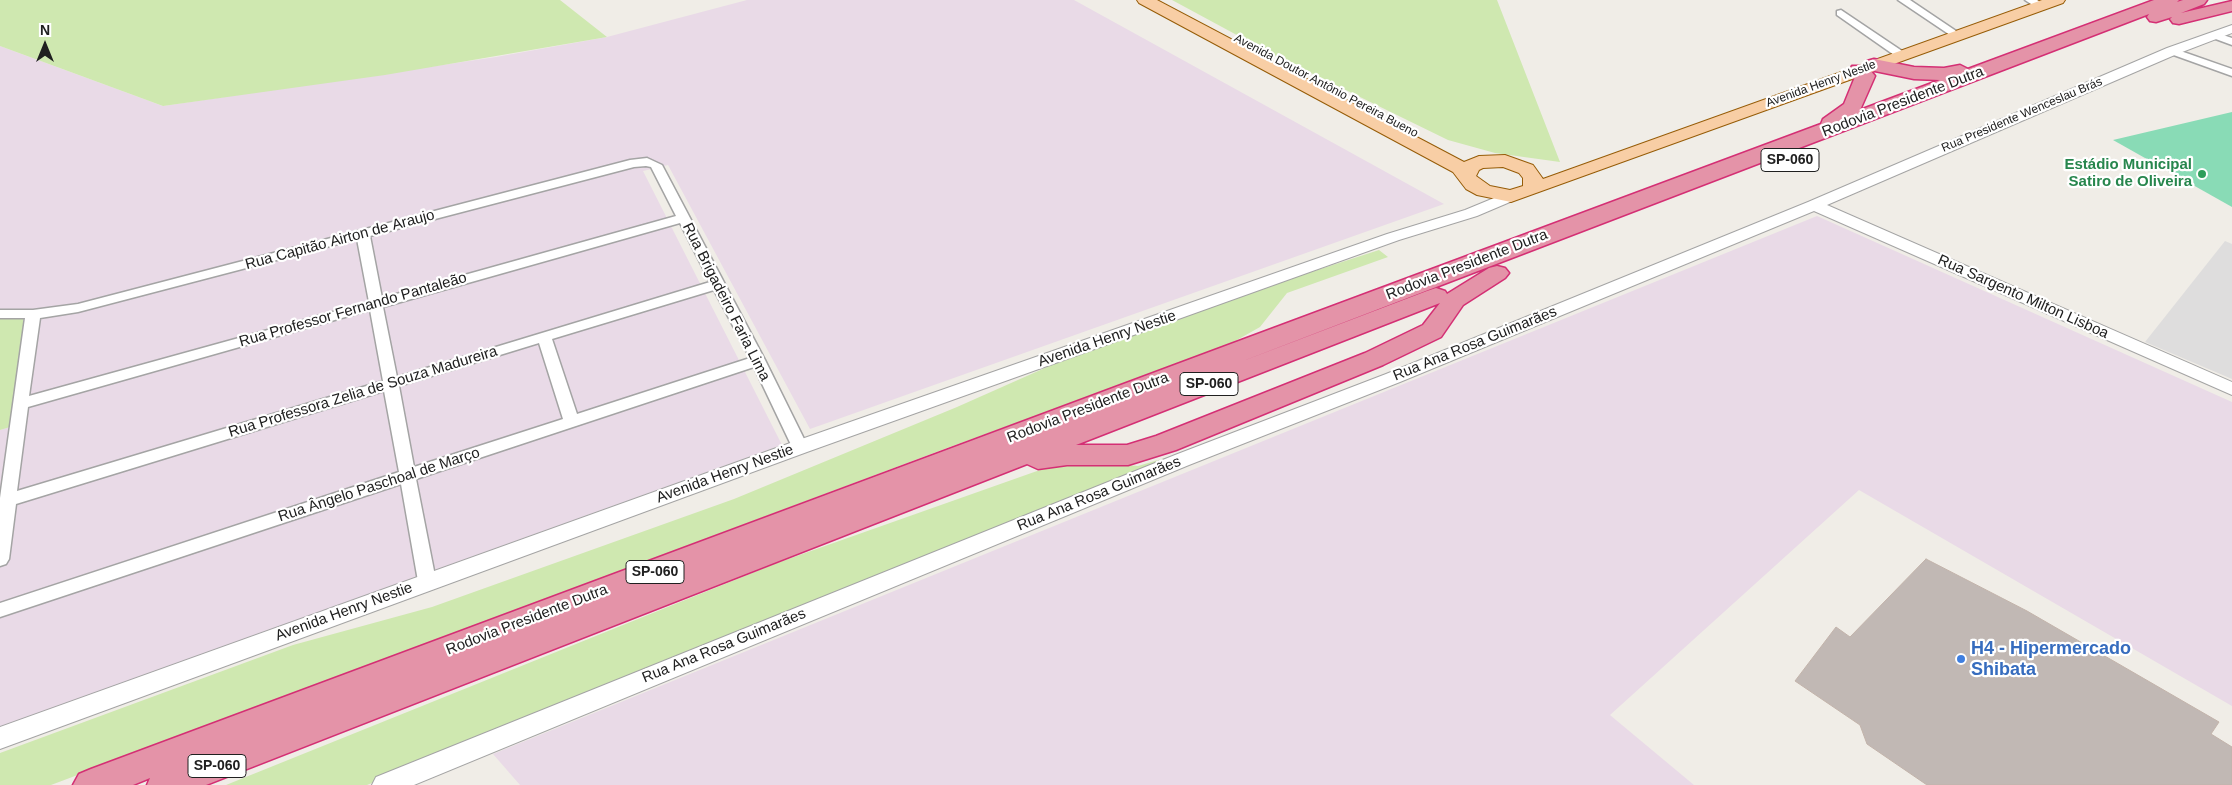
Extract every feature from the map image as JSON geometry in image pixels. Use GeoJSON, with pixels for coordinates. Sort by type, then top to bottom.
{"type":"FeatureCollection","features":[{"type":"Feature","properties":{"kind":"highway","name":"Rodovia Presidente Dutra"},"geometry":{"type":"LineString","coordinates":[[91,785],[2170,0]]}},
{"type":"Feature","properties":{"kind":"highway","name":"Rodovia Presidente Dutra"},"geometry":{"type":"LineString","coordinates":[[166,785],[1497,273],[2198,0]]}},
{"type":"Feature","properties":{"kind":"highway"},"geometry":{"type":"LineString","coordinates":[[2117,33],[2232,6]]}},
{"type":"Feature","properties":{"kind":"highway"},"geometry":{"type":"LineString","coordinates":[[1803,140],[1849,110],[1863,83],[1866,68],[1936,74],[2000,64]]}},
{"type":"Feature","properties":{"kind":"highway"},"geometry":{"type":"LineString","coordinates":[[920,494],[1043,458],[1067,455],[1109,456],[1128,454],[1166,443],[1374,359],[1432,331],[1439,324],[1454,300],[1497,273]]}},
{"type":"Feature","properties":{"kind":"highway"},"geometry":{"type":"LineString","coordinates":[[189,785],[268,746]]}},
{"type":"Feature","properties":{"kind":"main road","name":"Avenida Doutor Antônio Pereira Bueno"},"geometry":{"type":"LineString","coordinates":[[1144,0],[1430,151],[1460,168],[1470,180],[1497,195],[1521,193]]}},
{"type":"Feature","properties":{"kind":"main road","name":"Avenida Doutor Antônio Pereira Bueno"},"geometry":{"type":"LineString","coordinates":[[1163,0],[1446,150],[1516,164],[1563,170],[1586,169]]}},
{"type":"Feature","properties":{"kind":"main road","name":"Avenida Henry Nestle"},"geometry":{"type":"LineString","coordinates":[[1521,193],[1957,35],[2035,3],[2057,0]]}},
{"type":"Feature","properties":{"kind":"main road"},"geometry":{"type":"LineString","coordinates":[[1470,180],[1470,168],[1479,162],[1493,160]]}},
{"type":"Feature","properties":{"kind":"main road"},"geometry":{"type":"LineString","coordinates":[[1516,164],[1533,176],[1534,184],[1521,193]]}},
{"type":"Feature","properties":{"kind":"street"},"geometry":{"type":"LineString","coordinates":[[1903,0],[1957,35]]}},
{"type":"Feature","properties":{"kind":"street"},"geometry":{"type":"LineString","coordinates":[[1841,12],[1901,55]]}},
{"type":"Feature","properties":{"kind":"street","name":"Rua Presidente Wenceslau Brás"},"geometry":{"type":"LineString","coordinates":[[1814,205],[2172,51],[2232,29]]}},
{"type":"Feature","properties":{"kind":"street"},"geometry":{"type":"LineString","coordinates":[[2217,36],[2232,42]]}},
{"type":"Feature","properties":{"kind":"street"},"geometry":{"type":"LineString","coordinates":[[2172,51],[2232,73]]}},
{"type":"Feature","properties":{"kind":"street","name":"Rua Brigadeiro Faria Lima"},"geometry":{"type":"LineString","coordinates":[[647,162],[656,165],[758,360],[800,447]]}},
{"type":"Feature","properties":{"kind":"street","name":"Rua Capitão Airton de Araujo"},"geometry":{"type":"LineString","coordinates":[[0,314],[33,314],[78,308],[647,162]]}},
{"type":"Feature","properties":{"kind":"street","name":"Avenida Henry Nestie"},"geometry":{"type":"LineString","coordinates":[[0,738],[427,581],[800,447],[1453,218],[1472,205],[1470,180]]}},
{"type":"Feature","properties":{"kind":"street"},"geometry":{"type":"LineString","coordinates":[[1453,218],[1521,193]]}},
{"type":"Feature","properties":{"kind":"street","name":"Rua Sargento Milton Lisboa"},"geometry":{"type":"LineString","coordinates":[[1814,205],[2232,389]]}},
{"type":"Feature","properties":{"kind":"street","name":"Rua Ana Rosa Guimarães"},"geometry":{"type":"LineString","coordinates":[[384,785],[1173,464],[1394,378],[1814,205]]}},
{"type":"Feature","properties":{"kind":"street","name":"Rua Professor Fernando Pantaleão"},"geometry":{"type":"LineString","coordinates":[[23,403],[683,218]]}},
{"type":"Feature","properties":{"kind":"street"},"geometry":{"type":"LineString","coordinates":[[363,234],[427,581]]}},
{"type":"Feature","properties":{"kind":"street","name":"Rua Professora Zelia de Souza Madureira"},"geometry":{"type":"LineString","coordinates":[[8,500],[718,284]]}},
{"type":"Feature","properties":{"kind":"street"},"geometry":{"type":"LineString","coordinates":[[0,559],[23,403],[33,314]]}},
{"type":"Feature","properties":{"kind":"street"},"geometry":{"type":"LineString","coordinates":[[544,337],[572,421]]}},
{"type":"Feature","properties":{"kind":"street","name":"Rua Ângelo Paschoal de Março"},"geometry":{"type":"LineString","coordinates":[[0,610],[758,360]]}},
{"type":"Feature","properties":{"kind":"shaded area"},"geometry":{"type":"Polygon","coordinates":[[[747,0],[1074,0],[1444,204],[810,429],[668,165],[643,171],[782,445],[0,727],[0,430],[17,425],[33,311],[0,310],[0,46],[163,106],[496,57],[607,37],[747,0]]]}},
{"type":"Feature","properties":{"kind":"shaded area"},"geometry":{"type":"Polygon","coordinates":[[[1817,216],[2232,402],[2232,706],[1859,490],[1610,715],[1694,785],[520,785],[493,754],[1817,216]]]}},
{"type":"Feature","properties":{"kind":"shaded area"},"geometry":{"type":"Polygon","coordinates":[[[2225,241],[2232,244],[2232,379],[2145,342],[2225,241]]]}},
{"type":"Feature","properties":{"kind":"green space"},"geometry":{"type":"Polygon","coordinates":[[[0,0],[560,0],[607,37],[385,75],[163,106],[0,46],[0,0]]]}},
{"type":"Feature","properties":{"kind":"green space"},"geometry":{"type":"Polygon","coordinates":[[[1172,0],[1497,0],[1560,162],[1495,153],[1448,140],[1272,54],[1172,0]]]}},
{"type":"Feature","properties":{"kind":"green space","name":"Estádio Municipal Satiro de Oliveira"},"geometry":{"type":"Polygon","coordinates":[[[2232,112],[2232,207],[2113,140],[2232,112]]]}},
{"type":"Feature","properties":{"kind":"green space"},"geometry":{"type":"Polygon","coordinates":[[[1379,250],[1388,257],[1287,293],[1260,327],[1221,349],[947,448],[51,785],[0,785],[0,753],[293,645],[432,607],[734,499],[957,407],[1126,332],[1379,250]]]}},
{"type":"Feature","properties":{"kind":"green space"},"geometry":{"type":"Polygon","coordinates":[[[0,314],[23,314],[23,403],[17,425],[0,430],[0,314]]]}},
{"type":"Feature","properties":{"kind":"green space"},"geometry":{"type":"Polygon","coordinates":[[[1168,457],[1172,461],[367,785],[226,785],[777,563],[1054,465],[1080,461],[1138,466],[1168,457]]]}},
{"type":"Feature","properties":{"kind":"building","name":"H4 - Hipermercado Shibata"},"geometry":{"type":"Polygon","coordinates":[[[1926,559],[2027,611],[2219,722],[2211,734],[2232,747],[2232,785],[1927,785],[1867,744],[1860,725],[1795,681],[1836,627],[1850,637],[1926,559]]]}},
{"type":"Feature","properties":{"kind":"place","name":"Estádio Municipal Satiro de Oliveira"},"geometry":{"type":"Point","coordinates":[2202,174]}},
{"type":"Feature","properties":{"kind":"place","name":"H4 - Hipermercado Shibata"},"geometry":{"type":"Point","coordinates":[1961,659]}}]}
